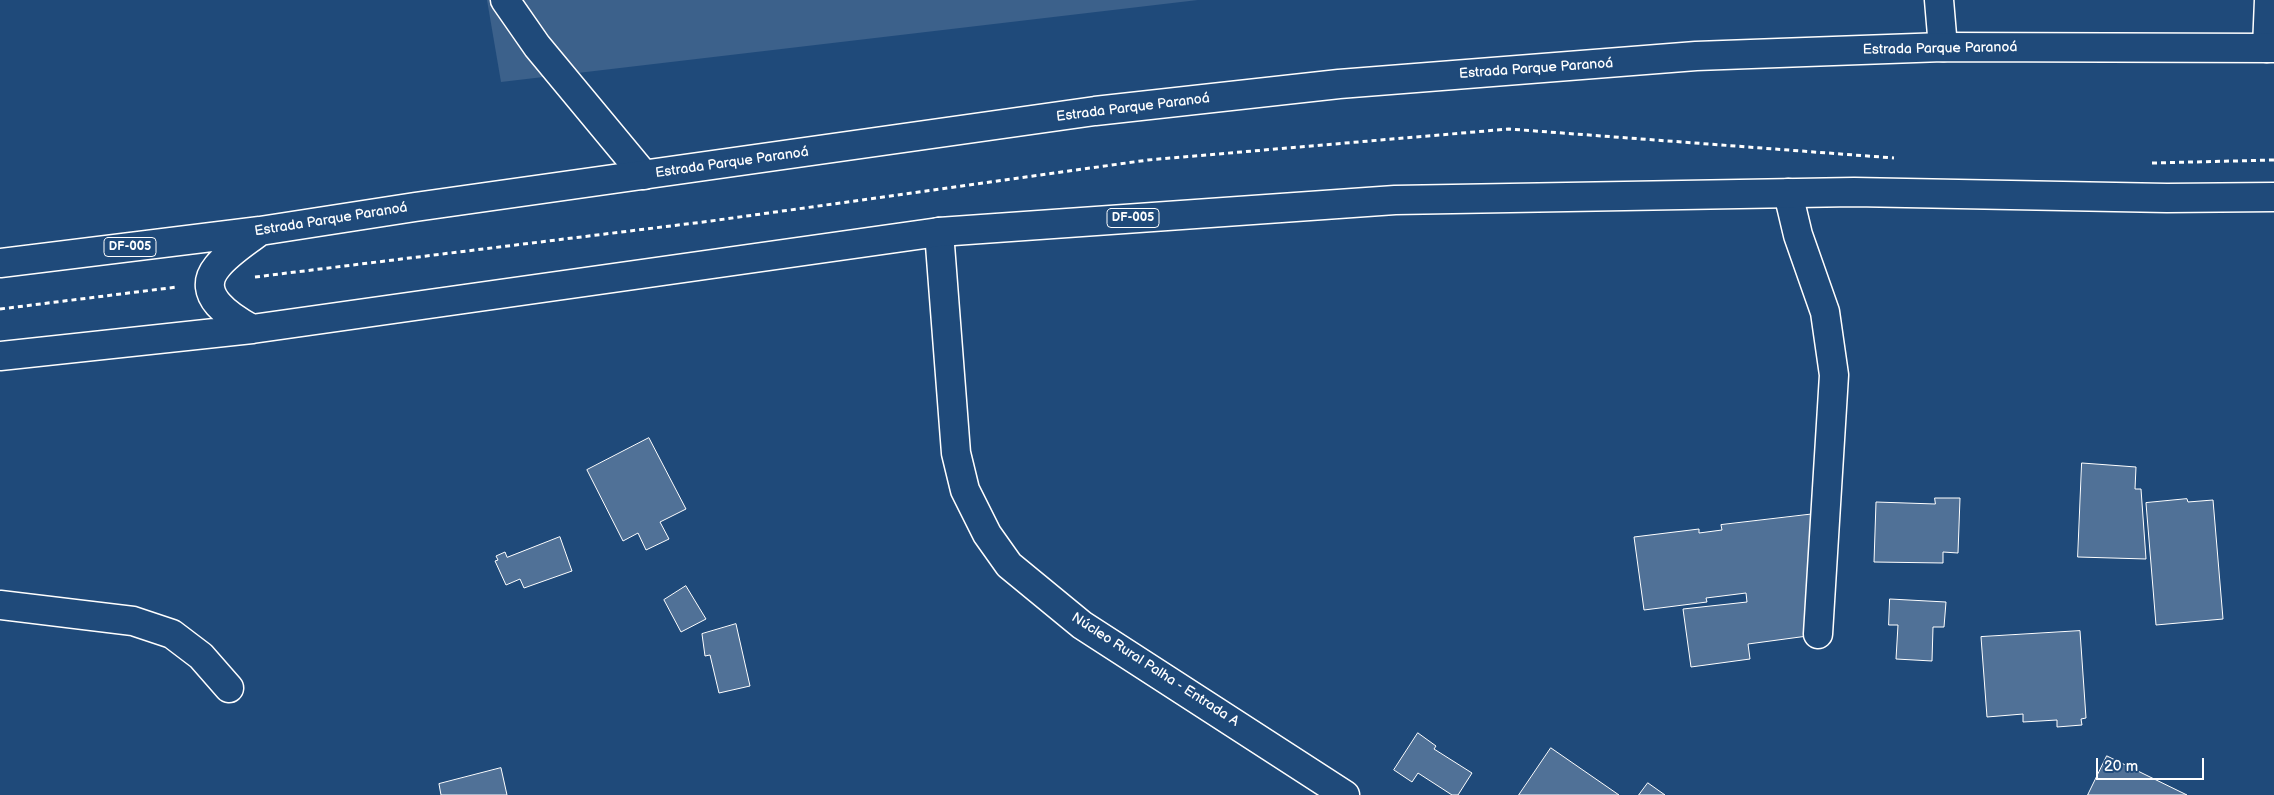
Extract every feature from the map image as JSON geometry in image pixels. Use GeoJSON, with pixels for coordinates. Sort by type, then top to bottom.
{"type":"FeatureCollection","features":[{"type":"Feature","properties":{"kind":"main road"},"geometry":{"type":"LineString","coordinates":[[505,0],[536,46],[644,175]]}},
{"type":"Feature","properties":{"kind":"main road"},"geometry":{"type":"LineString","coordinates":[[1939,0],[1943,47]]}},
{"type":"Feature","properties":{"kind":"main road"},"geometry":{"type":"LineString","coordinates":[[2269,0],[2270,48]]}},
{"type":"Feature","properties":{"kind":"main road","name":"Estrada Parque Paranoá"},"geometry":{"type":"LineString","coordinates":[[0,263],[260,231],[1095,111],[1339,84],[1696,56],[1943,47],[2270,48]]}},
{"type":"Feature","properties":{"kind":"main road","name":"DF-005"},"geometry":{"type":"LineString","coordinates":[[0,356],[252,329],[938,232],[1395,200],[1854,192],[2167,198],[2274,197]]}},
{"type":"Feature","properties":{"kind":"main road"},"geometry":{"type":"LineString","coordinates":[[1788,193],[1798,235],[1825,312],[1834,375],[1818,634]]}},
{"type":"Feature","properties":{"kind":"main road"},"geometry":{"type":"LineString","coordinates":[[2274,197],[2274,213]]}},
{"type":"Feature","properties":{"kind":"main road"},"geometry":{"type":"LineString","coordinates":[[252,329],[226,313],[217,304],[211,286],[216,268],[260,231]]}},
{"type":"Feature","properties":{"kind":"main road","name":"Núcleo Rural Palha - Entrada A"},"geometry":{"type":"LineString","coordinates":[[938,232],[956,453],[965,490],[987,534],[1009,564],[1082,625],[1345,795]]}},
{"type":"Feature","properties":{"kind":"main road"},"geometry":{"type":"LineString","coordinates":[[0,605],[133,621],[172,634],[201,656],[229,688]]}},
{"type":"Feature","properties":{"kind":"shaded area"},"geometry":{"type":"Polygon","coordinates":[[[487,0],[1198,0],[501,82],[487,0]]]}},
{"type":"Feature","properties":{"kind":"building"},"geometry":{"type":"Polygon","coordinates":[[[649,438],[686,509],[660,522],[669,539],[646,550],[638,533],[623,541],[587,470],[649,438]]]}},
{"type":"Feature","properties":{"kind":"building"},"geometry":{"type":"Polygon","coordinates":[[[2082,463],[2136,467],[2135,489],[2141,489],[2146,559],[2078,557],[2082,463]]]}},
{"type":"Feature","properties":{"kind":"building"},"geometry":{"type":"Polygon","coordinates":[[[1935,498],[1960,498],[1958,553],[1943,552],[1943,563],[1874,562],[1876,502],[1935,504],[1935,498]]]}},
{"type":"Feature","properties":{"kind":"building"},"geometry":{"type":"Polygon","coordinates":[[[2187,499],[2188,502],[2213,500],[2223,619],[2156,625],[2146,503],[2187,499]]]}},
{"type":"Feature","properties":{"kind":"building"},"geometry":{"type":"Polygon","coordinates":[[[1815,514],[1815,635],[1748,644],[1750,659],[1691,667],[1683,609],[1747,602],[1746,593],[1706,598],[1707,602],[1644,610],[1634,537],[1699,529],[1699,533],[1722,530],[1721,525],[1815,514]]]}},
{"type":"Feature","properties":{"kind":"building"},"geometry":{"type":"Polygon","coordinates":[[[560,537],[572,571],[524,588],[520,579],[506,585],[495,561],[498,560],[496,556],[505,552],[507,557],[560,537]]]}},
{"type":"Feature","properties":{"kind":"building"},"geometry":{"type":"Polygon","coordinates":[[[686,586],[706,619],[681,632],[664,600],[686,586]]]}},
{"type":"Feature","properties":{"kind":"building"},"geometry":{"type":"Polygon","coordinates":[[[1890,599],[1946,602],[1944,627],[1933,627],[1932,661],[1896,659],[1898,625],[1889,625],[1890,599]]]}},
{"type":"Feature","properties":{"kind":"building"},"geometry":{"type":"Polygon","coordinates":[[[736,624],[750,686],[719,693],[710,655],[705,656],[702,634],[736,624]]]}},
{"type":"Feature","properties":{"kind":"building"},"geometry":{"type":"Polygon","coordinates":[[[2080,631],[2086,718],[2081,719],[2082,725],[2057,727],[2057,720],[2023,722],[2023,714],[1987,717],[1981,637],[2080,631]]]}},
{"type":"Feature","properties":{"kind":"building"},"geometry":{"type":"Polygon","coordinates":[[[1418,733],[1436,746],[1434,749],[1472,773],[1458,795],[1452,795],[1418,773],[1412,782],[1394,770],[1418,733]]]}},
{"type":"Feature","properties":{"kind":"building"},"geometry":{"type":"Polygon","coordinates":[[[1551,748],[1619,795],[1519,795],[1551,748]]]}},
{"type":"Feature","properties":{"kind":"building"},"geometry":{"type":"Polygon","coordinates":[[[2107,756],[2187,795],[2088,795],[2107,756]]]}},
{"type":"Feature","properties":{"kind":"building"},"geometry":{"type":"Polygon","coordinates":[[[501,768],[507,795],[441,795],[439,784],[501,768]]]}},
{"type":"Feature","properties":{"kind":"building"},"geometry":{"type":"Polygon","coordinates":[[[1648,783],[1665,795],[1639,795],[1648,783]]]}}]}
